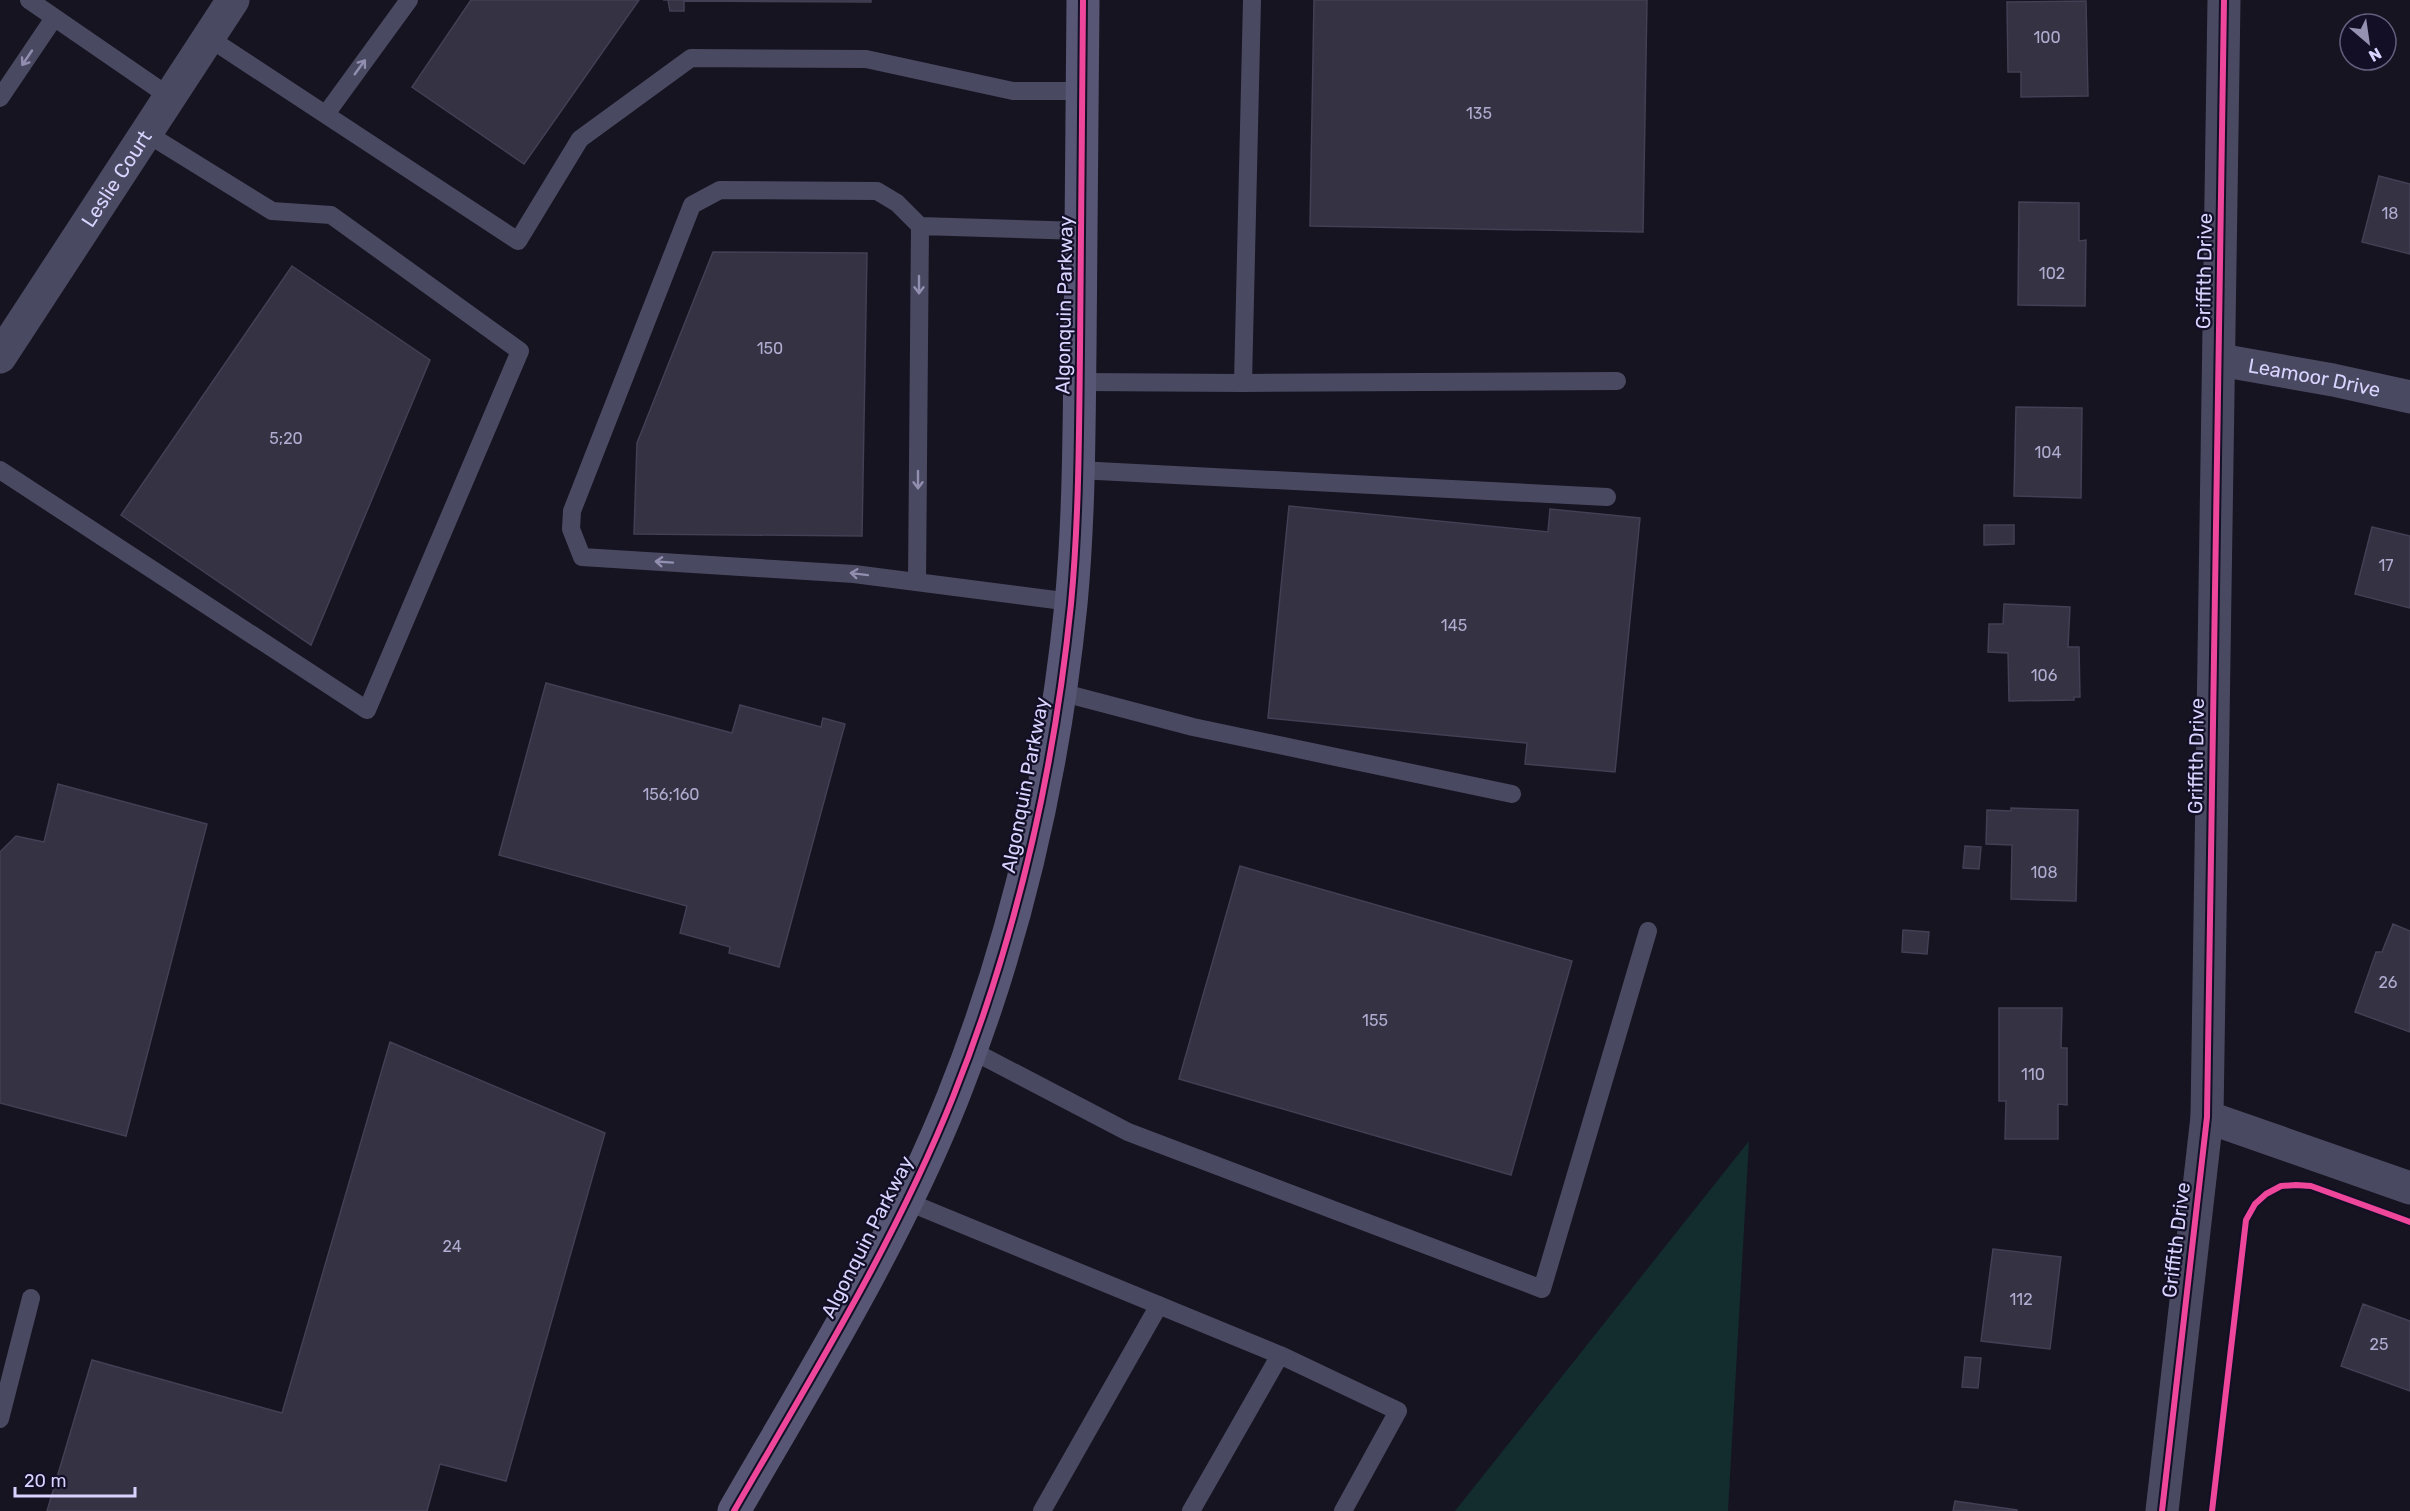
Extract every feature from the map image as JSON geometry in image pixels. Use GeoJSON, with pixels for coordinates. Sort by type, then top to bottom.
{"type":"FeatureCollection","features":[{"type":"Feature","properties":{"kind":"street","name":"Leslie Court"},"geometry":{"type":"LineString","coordinates":[[0,357],[233,0]]}},
{"type":"Feature","properties":{"kind":"street","name":"Algonquin Parkway"},"geometry":{"type":"LineString","coordinates":[[734,1511],[908,1202],[949,1107],[996,977],[1037,823],[1060,692],[1071,602],[1080,382],[1083,0]]}},
{"type":"Feature","properties":{"kind":"street","name":"Griffith Drive"},"geometry":{"type":"LineString","coordinates":[[2162,1511],[2207,1117],[2224,0]]}},
{"type":"Feature","properties":{"kind":"street","name":"Leamoor Drive"},"geometry":{"type":"LineString","coordinates":[[2220,360],[2333,380],[2410,397]]}},
{"type":"Feature","properties":{"kind":"street"},"geometry":{"type":"LineString","coordinates":[[2207,1117],[2410,1188]]}},
{"type":"Feature","properties":{"kind":"lane"},"geometry":{"type":"LineString","coordinates":[[29,0],[170,97]]}},
{"type":"Feature","properties":{"kind":"lane"},"geometry":{"type":"LineString","coordinates":[[326,114],[409,0]]}},
{"type":"Feature","properties":{"kind":"lane"},"geometry":{"type":"LineString","coordinates":[[1244,383],[1252,0]]}},
{"type":"Feature","properties":{"kind":"lane"},"geometry":{"type":"LineString","coordinates":[[0,98],[54,18]]}},
{"type":"Feature","properties":{"kind":"lane"},"geometry":{"type":"LineString","coordinates":[[209,38],[518,241],[580,139],[691,58],[866,59],[1013,91],[1083,91]]}},
{"type":"Feature","properties":{"kind":"lane"},"geometry":{"type":"LineString","coordinates":[[0,470],[366,710],[520,351],[331,215],[272,211],[147,133]]}},
{"type":"Feature","properties":{"kind":"lane"},"geometry":{"type":"LineString","coordinates":[[917,582],[920,226],[897,202],[877,191],[720,190],[692,205],[572,511],[570,529],[582,557],[854,574],[1071,602]]}},
{"type":"Feature","properties":{"kind":"lane"},"geometry":{"type":"LineString","coordinates":[[920,226],[1082,231]]}},
{"type":"Feature","properties":{"kind":"lane"},"geometry":{"type":"LineString","coordinates":[[1080,382],[1617,381]]}},
{"type":"Feature","properties":{"kind":"lane"},"geometry":{"type":"LineString","coordinates":[[1078,470],[1607,497]]}},
{"type":"Feature","properties":{"kind":"lane"},"geometry":{"type":"LineString","coordinates":[[1060,692],[1193,727],[1512,794]]}},
{"type":"Feature","properties":{"kind":"lane"},"geometry":{"type":"LineString","coordinates":[[971,1050],[1128,1132],[1542,1289],[1648,931]]}},
{"type":"Feature","properties":{"kind":"lane"},"geometry":{"type":"LineString","coordinates":[[908,1202],[1280,1355],[1398,1411],[1343,1511]]}},
{"type":"Feature","properties":{"kind":"lane"},"geometry":{"type":"LineString","coordinates":[[0,1419],[31,1298]]}},
{"type":"Feature","properties":{"kind":"lane"},"geometry":{"type":"LineString","coordinates":[[1042,1511],[1159,1305]]}},
{"type":"Feature","properties":{"kind":"lane"},"geometry":{"type":"LineString","coordinates":[[1191,1511],[1280,1355]]}},
{"type":"Feature","properties":{"kind":"green space"},"geometry":{"type":"Polygon","coordinates":[[[1749,1141],[1728,1511],[1455,1511],[1749,1141]]]}},
{"type":"Feature","properties":{"kind":"building"},"geometry":{"type":"Polygon","coordinates":[[[471,0],[639,0],[524,164],[412,87],[471,0]]]}},
{"type":"Feature","properties":{"kind":"building"},"geometry":{"type":"Polygon","coordinates":[[[668,0],[871,0],[871,2],[684,1],[684,11],[670,11],[668,0]]]}},
{"type":"Feature","properties":{"kind":"building"},"geometry":{"type":"Polygon","coordinates":[[[1314,0],[1647,0],[1643,232],[1310,226],[1314,0]]]}},
{"type":"Feature","properties":{"kind":"building"},"geometry":{"type":"Polygon","coordinates":[[[2086,1],[2088,96],[2021,97],[2021,72],[2008,72],[2007,2],[2086,1]]]}},
{"type":"Feature","properties":{"kind":"building"},"geometry":{"type":"Polygon","coordinates":[[[2379,176],[2410,184],[2410,254],[2362,242],[2379,176]]]}},
{"type":"Feature","properties":{"kind":"building"},"geometry":{"type":"Polygon","coordinates":[[[2019,202],[2079,203],[2079,241],[2086,240],[2085,306],[2018,305],[2019,202]]]}},
{"type":"Feature","properties":{"kind":"building"},"geometry":{"type":"Polygon","coordinates":[[[713,252],[867,253],[862,536],[634,534],[637,443],[713,252]]]}},
{"type":"Feature","properties":{"kind":"building"},"geometry":{"type":"Polygon","coordinates":[[[292,266],[430,360],[311,645],[121,515],[292,266]]]}},
{"type":"Feature","properties":{"kind":"building"},"geometry":{"type":"Polygon","coordinates":[[[2016,407],[2082,408],[2081,498],[2014,496],[2016,407]]]}},
{"type":"Feature","properties":{"kind":"building"},"geometry":{"type":"Polygon","coordinates":[[[1289,506],[1548,532],[1550,509],[1640,518],[1615,772],[1525,764],[1527,743],[1268,718],[1289,506]]]}},
{"type":"Feature","properties":{"kind":"building"},"geometry":{"type":"Polygon","coordinates":[[[1984,525],[2014,525],[2014,544],[1984,545],[1984,525]]]}},
{"type":"Feature","properties":{"kind":"building"},"geometry":{"type":"Polygon","coordinates":[[[2372,527],[2410,536],[2410,608],[2355,594],[2372,527]]]}},
{"type":"Feature","properties":{"kind":"building"},"geometry":{"type":"Polygon","coordinates":[[[2004,604],[2070,607],[2068,647],[2079,647],[2080,697],[2074,697],[2074,700],[2009,701],[2008,653],[1988,652],[1989,624],[2003,624],[2004,604]]]}},
{"type":"Feature","properties":{"kind":"building"},"geometry":{"type":"Polygon","coordinates":[[[546,683],[732,733],[740,705],[821,727],[823,718],[845,724],[779,967],[729,953],[730,947],[680,933],[687,906],[499,855],[546,683]]]}},
{"type":"Feature","properties":{"kind":"building"},"geometry":{"type":"Polygon","coordinates":[[[58,784],[207,824],[126,1136],[0,1103],[0,852],[16,836],[44,842],[58,784]]]}},
{"type":"Feature","properties":{"kind":"building"},"geometry":{"type":"Polygon","coordinates":[[[2011,808],[2078,810],[2076,901],[2011,899],[2012,845],[1986,844],[1987,810],[2011,811],[2011,808]]]}},
{"type":"Feature","properties":{"kind":"building"},"geometry":{"type":"Polygon","coordinates":[[[1965,846],[1981,847],[1979,869],[1963,868],[1965,846]]]}},
{"type":"Feature","properties":{"kind":"building"},"geometry":{"type":"Polygon","coordinates":[[[1240,866],[1572,961],[1511,1175],[1179,1079],[1240,866]]]}},
{"type":"Feature","properties":{"kind":"building"},"geometry":{"type":"Polygon","coordinates":[[[2393,924],[2410,931],[2410,1032],[2355,1012],[2376,952],[2382,952],[2393,924]]]}},
{"type":"Feature","properties":{"kind":"building"},"geometry":{"type":"Polygon","coordinates":[[[1903,930],[1929,932],[1927,954],[1902,952],[1903,930]]]}},
{"type":"Feature","properties":{"kind":"building"},"geometry":{"type":"Polygon","coordinates":[[[1999,1008],[2062,1008],[2061,1048],[2067,1048],[2067,1105],[2058,1104],[2058,1139],[2005,1139],[2006,1101],[1999,1101],[1999,1008]]]}},
{"type":"Feature","properties":{"kind":"building"},"geometry":{"type":"Polygon","coordinates":[[[390,1042],[605,1133],[506,1481],[440,1464],[427,1511],[47,1511],[92,1360],[282,1413],[390,1042]]]}},
{"type":"Feature","properties":{"kind":"building"},"geometry":{"type":"Polygon","coordinates":[[[1993,1249],[2061,1257],[2050,1349],[1981,1341],[1993,1249]]]}},
{"type":"Feature","properties":{"kind":"building"},"geometry":{"type":"Polygon","coordinates":[[[2363,1304],[2410,1321],[2410,1391],[2341,1366],[2363,1304]]]}},
{"type":"Feature","properties":{"kind":"building"},"geometry":{"type":"Polygon","coordinates":[[[1965,1357],[1981,1358],[1978,1388],[1962,1387],[1965,1357]]]}},
{"type":"Feature","properties":{"kind":"building"},"geometry":{"type":"Polygon","coordinates":[[[1955,1501],[2017,1510],[2017,1511],[1953,1511],[1955,1501]]]}},
{"type":"Feature","properties":{"kind":"cycle path"},"geometry":{"type":"LineString","coordinates":[[734,1511],[851,1308],[930,1151],[953,1097],[996,977],[1029,854],[1054,730],[1064,667],[1074,572],[1079,445],[1083,0]]}},
{"type":"Feature","properties":{"kind":"cycle path"},"geometry":{"type":"LineString","coordinates":[[2162,1511],[2207,1117],[2224,0]]}},
{"type":"Feature","properties":{"kind":"cycle path"},"geometry":{"type":"LineString","coordinates":[[2212,1511],[2246,1220],[2255,1204],[2266,1194],[2281,1186],[2311,1186],[2410,1222]]}}]}
